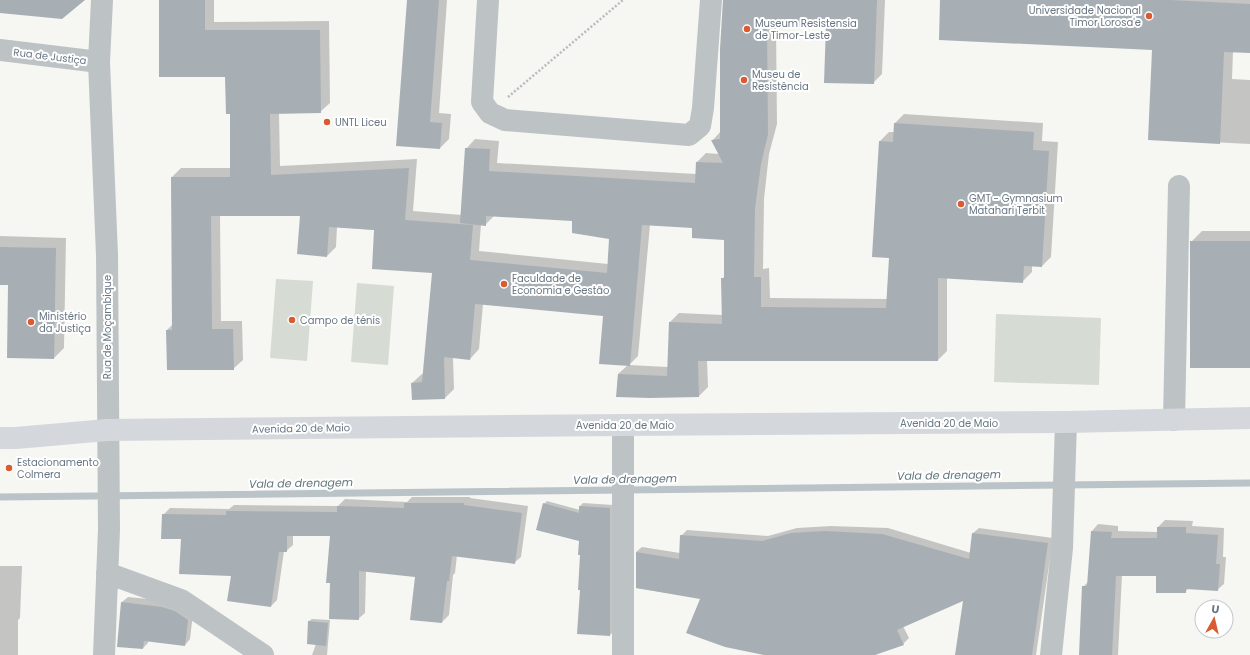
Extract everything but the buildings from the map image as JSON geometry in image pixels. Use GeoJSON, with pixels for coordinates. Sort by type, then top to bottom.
{"type":"FeatureCollection","features":[{"type":"Feature","properties":{"kind":"main road","name":"Avenida 20 de Maio"},"geometry":{"type":"LineString","coordinates":[[0,438],[107,430],[1066,422],[1250,418]]}},
{"type":"Feature","properties":{"kind":"street","name":"Rua de Moçambique"},"geometry":{"type":"LineString","coordinates":[[102,0],[99,62],[107,255],[107,430],[109,529],[104,655]]}},
{"type":"Feature","properties":{"kind":"street"},"geometry":{"type":"LineString","coordinates":[[488,0],[482,102],[490,113],[505,120],[689,135],[700,126],[703,108],[711,0]]}},
{"type":"Feature","properties":{"kind":"street","name":"Rua de Justiça"},"geometry":{"type":"LineString","coordinates":[[0,50],[99,62]]}},
{"type":"Feature","properties":{"kind":"street"},"geometry":{"type":"LineString","coordinates":[[1174,420],[1178,186]]}},
{"type":"Feature","properties":{"kind":"street"},"geometry":{"type":"LineString","coordinates":[[1051,655],[1062,548],[1066,422]]}},
{"type":"Feature","properties":{"kind":"street"},"geometry":{"type":"LineString","coordinates":[[623,425],[623,655]]}},
{"type":"Feature","properties":{"kind":"street"},"geometry":{"type":"LineString","coordinates":[[107,573],[181,600],[263,655]]}},
{"type":"Feature","properties":{"kind":"path"},"geometry":{"type":"LineString","coordinates":[[490,113],[623,0]]}},
{"type":"Feature","properties":{"kind":"shaded area","name":"Campo de ténis"},"geometry":{"type":"Polygon","coordinates":[[[276,279],[313,281],[307,361],[270,358],[276,279]]]}},
{"type":"Feature","properties":{"kind":"shaded area","name":"Campo de ténis"},"geometry":{"type":"Polygon","coordinates":[[[357,283],[394,286],[388,365],[351,362],[357,283]]]}},
{"type":"Feature","properties":{"kind":"shaded area"},"geometry":{"type":"Polygon","coordinates":[[[996,314],[1101,318],[1099,385],[994,382],[996,314]]]}},
{"type":"Feature","properties":{"kind":"waterway","name":"Vala de drenagem"},"geometry":{"type":"LineString","coordinates":[[0,497],[1250,483]]}},
{"type":"Feature","properties":{"kind":"place","name":"Universidade Nacional Timor Lorosa'e"},"geometry":{"type":"Point","coordinates":[1149,16]}},
{"type":"Feature","properties":{"kind":"place","name":"Museum Resistensia de Timor-Leste"},"geometry":{"type":"Point","coordinates":[747,29]}},
{"type":"Feature","properties":{"kind":"place","name":"Museu de Resistência"},"geometry":{"type":"Point","coordinates":[744,80]}},
{"type":"Feature","properties":{"kind":"place","name":"UNTL Liceu"},"geometry":{"type":"Point","coordinates":[327,122]}},
{"type":"Feature","properties":{"kind":"place","name":"GMT - Gymnasium Matahari Terbit"},"geometry":{"type":"Point","coordinates":[961,204]}},
{"type":"Feature","properties":{"kind":"place","name":"Faculdade de Economia e Gestão"},"geometry":{"type":"Point","coordinates":[504,284]}},
{"type":"Feature","properties":{"kind":"place","name":"Campo de ténis"},"geometry":{"type":"Point","coordinates":[292,320]}},
{"type":"Feature","properties":{"kind":"place","name":"Ministério da Justiça"},"geometry":{"type":"Point","coordinates":[31,322]}},
{"type":"Feature","properties":{"kind":"place","name":"Estacionamento Colmera"},"geometry":{"type":"Point","coordinates":[9,468]}}]}
